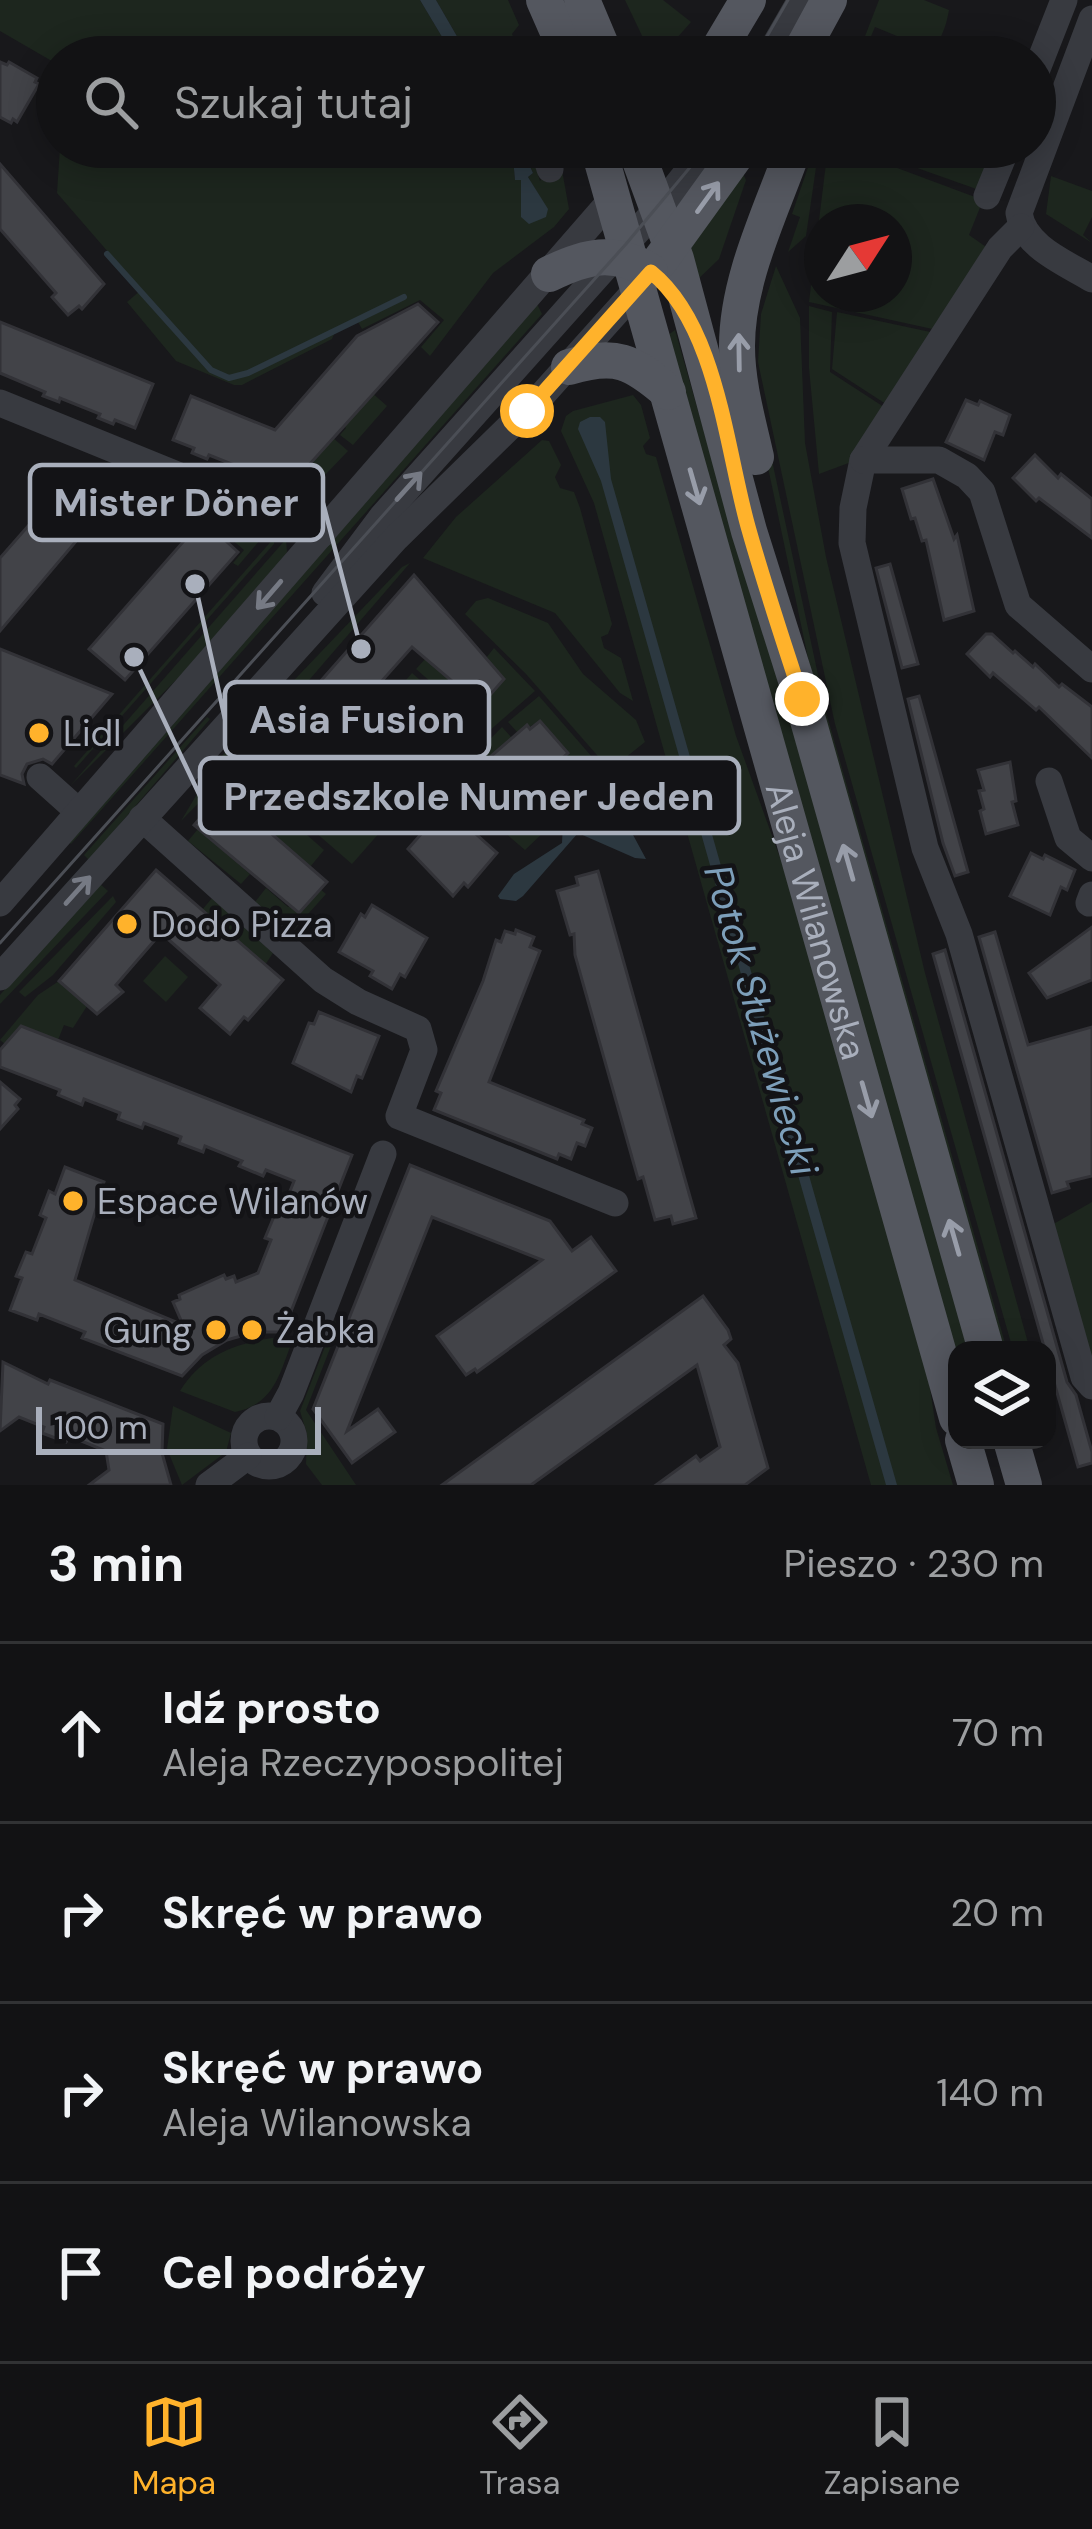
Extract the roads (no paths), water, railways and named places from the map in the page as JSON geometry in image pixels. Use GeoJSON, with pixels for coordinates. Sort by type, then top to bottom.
{"type":"FeatureCollection","features":[{"type":"Feature","properties":{"kind":"main road"},"geometry":{"type":"LineString","coordinates":[[544,0],[580,36]]}},
{"type":"Feature","properties":{"kind":"main road"},"geometry":{"type":"LineString","coordinates":[[582,0],[592,36]]}},
{"type":"Feature","properties":{"kind":"main road"},"geometry":{"type":"LineString","coordinates":[[727,36],[748,0]]}},
{"type":"Feature","properties":{"kind":"main road"},"geometry":{"type":"LineString","coordinates":[[809,36],[829,0]]}},
{"type":"Feature","properties":{"kind":"main road"},"geometry":{"type":"LineString","coordinates":[[834,36],[847,0]]}},
{"type":"Feature","properties":{"kind":"main road","name":"Aleja Wilanowska"},"geometry":{"type":"LineString","coordinates":[[604,168],[639,261],[668,392],[948,1386]]}},
{"type":"Feature","properties":{"kind":"main road"},"geometry":{"type":"LineString","coordinates":[[613,198],[632,168]]}},
{"type":"Feature","properties":{"kind":"main road","name":"Aleja Wilanowska"},"geometry":{"type":"LineString","coordinates":[[639,261],[657,208],[646,168]]}},
{"type":"Feature","properties":{"kind":"main road"},"geometry":{"type":"LineString","coordinates":[[549,274],[587,258],[639,261],[723,168]]}},
{"type":"Feature","properties":{"kind":"main road"},"geometry":{"type":"LineString","coordinates":[[755,550],[759,480],[741,387],[739,322],[748,278],[787,168]]}},
{"type":"Feature","properties":{"kind":"main road","name":"Aleja Wilanowska"},"geometry":{"type":"LineString","coordinates":[[639,261],[666,287],[696,330],[983,1341]]}},
{"type":"Feature","properties":{"kind":"main road"},"geometry":{"type":"LineString","coordinates":[[569,367],[600,359],[623,361],[668,392]]}},
{"type":"Feature","properties":{"kind":"main road"},"geometry":{"type":"LineString","coordinates":[[966,1449],[976,1485]]}},
{"type":"Feature","properties":{"kind":"main road"},"geometry":{"type":"LineString","coordinates":[[1014,1449],[1024,1485]]}},
{"type":"Feature","properties":{"kind":"street"},"geometry":{"type":"LineString","coordinates":[[780,36],[801,0]]}},
{"type":"Feature","properties":{"kind":"street"},"geometry":{"type":"LineString","coordinates":[[1050,36],[1064,0]]}},
{"type":"Feature","properties":{"kind":"street"},"geometry":{"type":"LineString","coordinates":[[1056,95],[1092,19]]}},
{"type":"Feature","properties":{"kind":"street"},"geometry":{"type":"LineString","coordinates":[[657,208],[690,168]]}},
{"type":"Feature","properties":{"kind":"street"},"geometry":{"type":"LineString","coordinates":[[987,196],[998,168]]}},
{"type":"Feature","properties":{"kind":"street"},"geometry":{"type":"LineString","coordinates":[[1030,168],[1018,213],[1021,227],[1046,250],[1092,279]]}},
{"type":"Feature","properties":{"kind":"street"},"geometry":{"type":"LineString","coordinates":[[0,903],[613,198]]}},
{"type":"Feature","properties":{"kind":"street"},"geometry":{"type":"LineString","coordinates":[[1021,227],[1000,248],[863,460],[852,544],[925,848],[959,934],[1084,1376],[1092,1386]]}},
{"type":"Feature","properties":{"kind":"street"},"geometry":{"type":"LineString","coordinates":[[0,977],[406,526],[569,367],[639,261]]}},
{"type":"Feature","properties":{"kind":"street"},"geometry":{"type":"LineString","coordinates":[[296,650],[316,605],[382,517],[639,261]]}},
{"type":"Feature","properties":{"kind":"street"},"geometry":{"type":"LineString","coordinates":[[0,403],[322,534]]}},
{"type":"Feature","properties":{"kind":"street"},"geometry":{"type":"LineString","coordinates":[[863,460],[939,460],[967,476],[1018,605],[1092,669]]}},
{"type":"Feature","properties":{"kind":"street"},"geometry":{"type":"LineString","coordinates":[[40,777],[78,811]]}},
{"type":"Feature","properties":{"kind":"street"},"geometry":{"type":"LineString","coordinates":[[1049,781],[1067,838],[1092,858]]}},
{"type":"Feature","properties":{"kind":"street"},"geometry":{"type":"LineString","coordinates":[[142,818],[323,980],[418,1029],[424,1050],[399,1116],[615,1203]]}},
{"type":"Feature","properties":{"kind":"street"},"geometry":{"type":"LineString","coordinates":[[278,1417],[383,1154]]}},
{"type":"Feature","properties":{"kind":"street"},"geometry":{"type":"LineString","coordinates":[[260,1417],[278,1417],[295,1437],[293,1472],[248,1456],[247,1429],[260,1417]]}},
{"type":"Feature","properties":{"kind":"street"},"geometry":{"type":"LineString","coordinates":[[209,1485],[248,1456]]}},
{"type":"Feature","properties":{"kind":"water"},"geometry":{"type":"Polygon","coordinates":[[[420,0],[436,0],[457,36],[441,36],[420,0]]]}},
{"type":"Feature","properties":{"kind":"water"},"geometry":{"type":"Polygon","coordinates":[[[514,168],[531,168],[533,173],[528,177],[548,209],[546,217],[529,224],[521,217],[521,180],[515,180],[514,168]]]}},
{"type":"Feature","properties":{"kind":"water","name":"Potok Służewiecki"},"geometry":{"type":"Polygon","coordinates":[[[590,417],[605,422],[611,479],[897,1485],[886,1485],[601,481],[578,429],[590,417]]]}},
{"type":"Feature","properties":{"kind":"water"},"geometry":{"type":"Polygon","coordinates":[[[586,799],[632,833],[646,859],[578,833],[523,896],[516,901],[500,899],[514,874],[562,843],[563,822],[586,799]]]}},
{"type":"Feature","properties":{"kind":"waterway"},"geometry":{"type":"LineString","coordinates":[[107,254],[211,370],[229,378],[404,297]]}},
{"type":"Feature","properties":{"kind":"tram line"},"geometry":{"type":"LineString","coordinates":[[767,36],[788,0]]}},
{"type":"Feature","properties":{"kind":"tram line"},"geometry":{"type":"LineString","coordinates":[[0,943],[689,168]]}},
{"type":"Feature","properties":{"kind":"place","name":"Asia Fusion"},"geometry":{"type":"Point","coordinates":[195,584]}},
{"type":"Feature","properties":{"kind":"place","name":"Mister Döner"},"geometry":{"type":"Point","coordinates":[361,649]}},
{"type":"Feature","properties":{"kind":"place","name":"Przedszkole Numer Jeden"},"geometry":{"type":"Point","coordinates":[134,657]}},
{"type":"Feature","properties":{"kind":"place","name":"Lidl"},"geometry":{"type":"Point","coordinates":[39,733]}},
{"type":"Feature","properties":{"kind":"place","name":"Dodo Pizza"},"geometry":{"type":"Point","coordinates":[127,924]}},
{"type":"Feature","properties":{"kind":"place","name":"Espace Wilanów"},"geometry":{"type":"Point","coordinates":[73,1201]}},
{"type":"Feature","properties":{"kind":"place","name":"Gung"},"geometry":{"type":"Point","coordinates":[216,1330]}},
{"type":"Feature","properties":{"kind":"place","name":"Żabka"},"geometry":{"type":"Point","coordinates":[252,1330]}}]}
